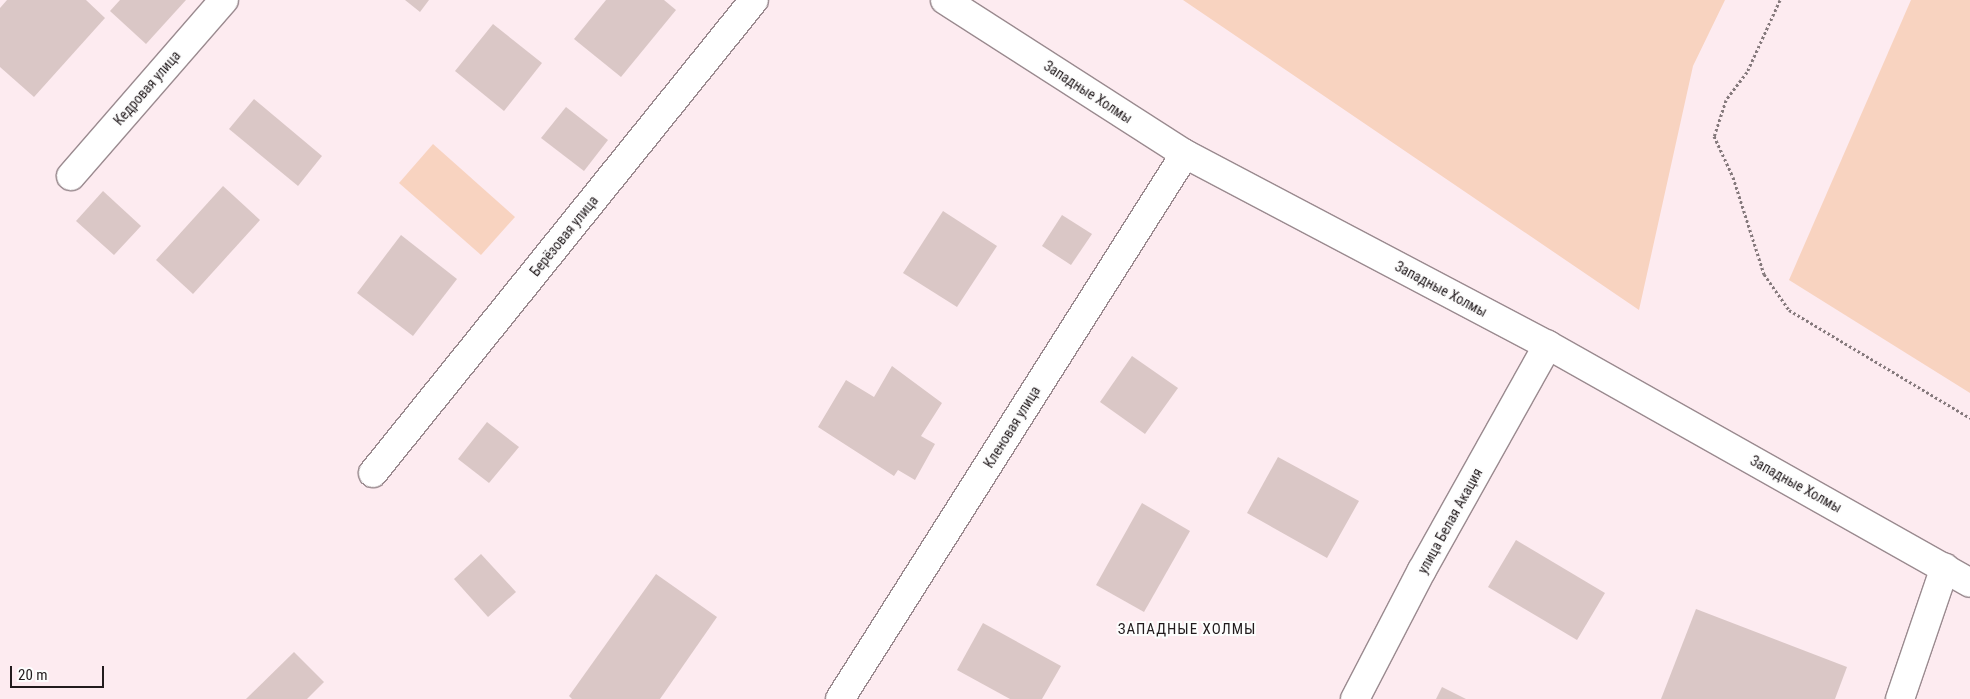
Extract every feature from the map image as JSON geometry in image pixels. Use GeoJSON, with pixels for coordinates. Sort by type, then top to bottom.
{"type":"FeatureCollection","features":[{"type":"Feature","properties":{"kind":"street","name":"Кедровая улица"},"geometry":{"type":"LineString","coordinates":[[71,176],[224,0]]}},
{"type":"Feature","properties":{"kind":"street","name":"Берёзовая улица"},"geometry":{"type":"LineString","coordinates":[[374,473],[754,0]]}},
{"type":"Feature","properties":{"kind":"street","name":"Западные Холмы"},"geometry":{"type":"LineString","coordinates":[[944,0],[1185,154],[1548,345],[1945,567],[1970,583]]}},
{"type":"Feature","properties":{"kind":"street","name":"Кленовая улица"},"geometry":{"type":"LineString","coordinates":[[840,699],[1185,154]]}},
{"type":"Feature","properties":{"kind":"street","name":"улица Белая Акация"},"geometry":{"type":"LineString","coordinates":[[1355,699],[1422,570],[1548,345]]}},
{"type":"Feature","properties":{"kind":"street"},"geometry":{"type":"LineString","coordinates":[[1900,699],[1945,567]]}},
{"type":"Feature","properties":{"kind":"path"},"geometry":{"type":"LineString","coordinates":[[1780,0],[1747,72],[1726,100],[1714,136],[1733,177],[1764,274],[1788,310],[1970,418]]}},
{"type":"Feature","properties":{"kind":"shaded area"},"geometry":{"type":"Polygon","coordinates":[[[1183,0],[1725,0],[1693,66],[1639,310],[1183,0]]]}},
{"type":"Feature","properties":{"kind":"shaded area"},"geometry":{"type":"Polygon","coordinates":[[[1911,0],[1970,0],[1970,393],[1789,280],[1911,0]]]}},
{"type":"Feature","properties":{"kind":"shaded area"},"geometry":{"type":"Polygon","coordinates":[[[433,144],[515,217],[481,255],[399,183],[433,144]]]}},
{"type":"Feature","properties":{"kind":"building"},"geometry":{"type":"Polygon","coordinates":[[[7,0],[86,0],[105,18],[34,97],[0,67],[0,8],[7,0]]]}},
{"type":"Feature","properties":{"kind":"building"},"geometry":{"type":"Polygon","coordinates":[[[120,0],[186,0],[146,44],[110,11],[120,0]]]}},
{"type":"Feature","properties":{"kind":"building"},"geometry":{"type":"Polygon","coordinates":[[[405,0],[429,0],[420,12],[405,0]]]}},
{"type":"Feature","properties":{"kind":"building"},"geometry":{"type":"Polygon","coordinates":[[[606,0],[664,0],[676,10],[621,77],[574,39],[606,0]]]}},
{"type":"Feature","properties":{"kind":"building"},"geometry":{"type":"Polygon","coordinates":[[[493,24],[542,63],[504,111],[455,71],[493,24]]]}},
{"type":"Feature","properties":{"kind":"building"},"geometry":{"type":"Polygon","coordinates":[[[254,99],[322,156],[298,186],[229,129],[254,99]]]}},
{"type":"Feature","properties":{"kind":"building"},"geometry":{"type":"Polygon","coordinates":[[[566,107],[608,140],[584,171],[541,138],[566,107]]]}},
{"type":"Feature","properties":{"kind":"building"},"geometry":{"type":"Polygon","coordinates":[[[223,186],[260,220],[193,294],[156,260],[223,186]]]}},
{"type":"Feature","properties":{"kind":"building"},"geometry":{"type":"Polygon","coordinates":[[[103,191],[141,226],[114,255],[76,221],[103,191]]]}},
{"type":"Feature","properties":{"kind":"building"},"geometry":{"type":"Polygon","coordinates":[[[943,211],[997,246],[957,307],[903,273],[943,211]]]}},
{"type":"Feature","properties":{"kind":"building"},"geometry":{"type":"Polygon","coordinates":[[[1062,215],[1092,234],[1071,265],[1042,246],[1062,215]]]}},
{"type":"Feature","properties":{"kind":"building"},"geometry":{"type":"Polygon","coordinates":[[[401,235],[457,279],[413,336],[357,293],[401,235]]]}},
{"type":"Feature","properties":{"kind":"building"},"geometry":{"type":"Polygon","coordinates":[[[1132,356],[1178,388],[1145,434],[1100,402],[1132,356]]]}},
{"type":"Feature","properties":{"kind":"building"},"geometry":{"type":"Polygon","coordinates":[[[892,366],[942,403],[921,436],[935,444],[915,480],[898,470],[894,476],[818,427],[846,380],[874,397],[892,366]]]}},
{"type":"Feature","properties":{"kind":"building"},"geometry":{"type":"Polygon","coordinates":[[[487,422],[519,447],[489,483],[458,459],[487,422]]]}},
{"type":"Feature","properties":{"kind":"building"},"geometry":{"type":"Polygon","coordinates":[[[1278,457],[1359,501],[1327,558],[1247,513],[1278,457]]]}},
{"type":"Feature","properties":{"kind":"building"},"geometry":{"type":"Polygon","coordinates":[[[1142,503],[1190,531],[1144,612],[1096,585],[1142,503]]]}},
{"type":"Feature","properties":{"kind":"building"},"geometry":{"type":"Polygon","coordinates":[[[1516,540],[1605,593],[1577,640],[1488,587],[1516,540]]]}},
{"type":"Feature","properties":{"kind":"building"},"geometry":{"type":"Polygon","coordinates":[[[481,554],[516,592],[488,617],[454,579],[481,554]]]}},
{"type":"Feature","properties":{"kind":"building"},"geometry":{"type":"Polygon","coordinates":[[[656,574],[717,617],[660,699],[572,699],[569,696],[656,574]]]}},
{"type":"Feature","properties":{"kind":"building"},"geometry":{"type":"Polygon","coordinates":[[[1696,609],[1847,667],[1835,699],[1661,699],[1696,609]]]}},
{"type":"Feature","properties":{"kind":"building"},"geometry":{"type":"Polygon","coordinates":[[[983,623],[1061,666],[1042,699],[1010,699],[957,670],[983,623]]]}},
{"type":"Feature","properties":{"kind":"building"},"geometry":{"type":"Polygon","coordinates":[[[294,652],[324,682],[307,699],[246,699],[294,652]]]}},
{"type":"Feature","properties":{"kind":"building"},"geometry":{"type":"Polygon","coordinates":[[[1442,687],[1466,699],[1436,699],[1442,687]]]}},
{"type":"Feature","properties":{"kind":"district","name":"ЗАПАДНЫЕ ХОЛМЫ"},"geometry":{"type":"Point","coordinates":[1187,630]}}]}
